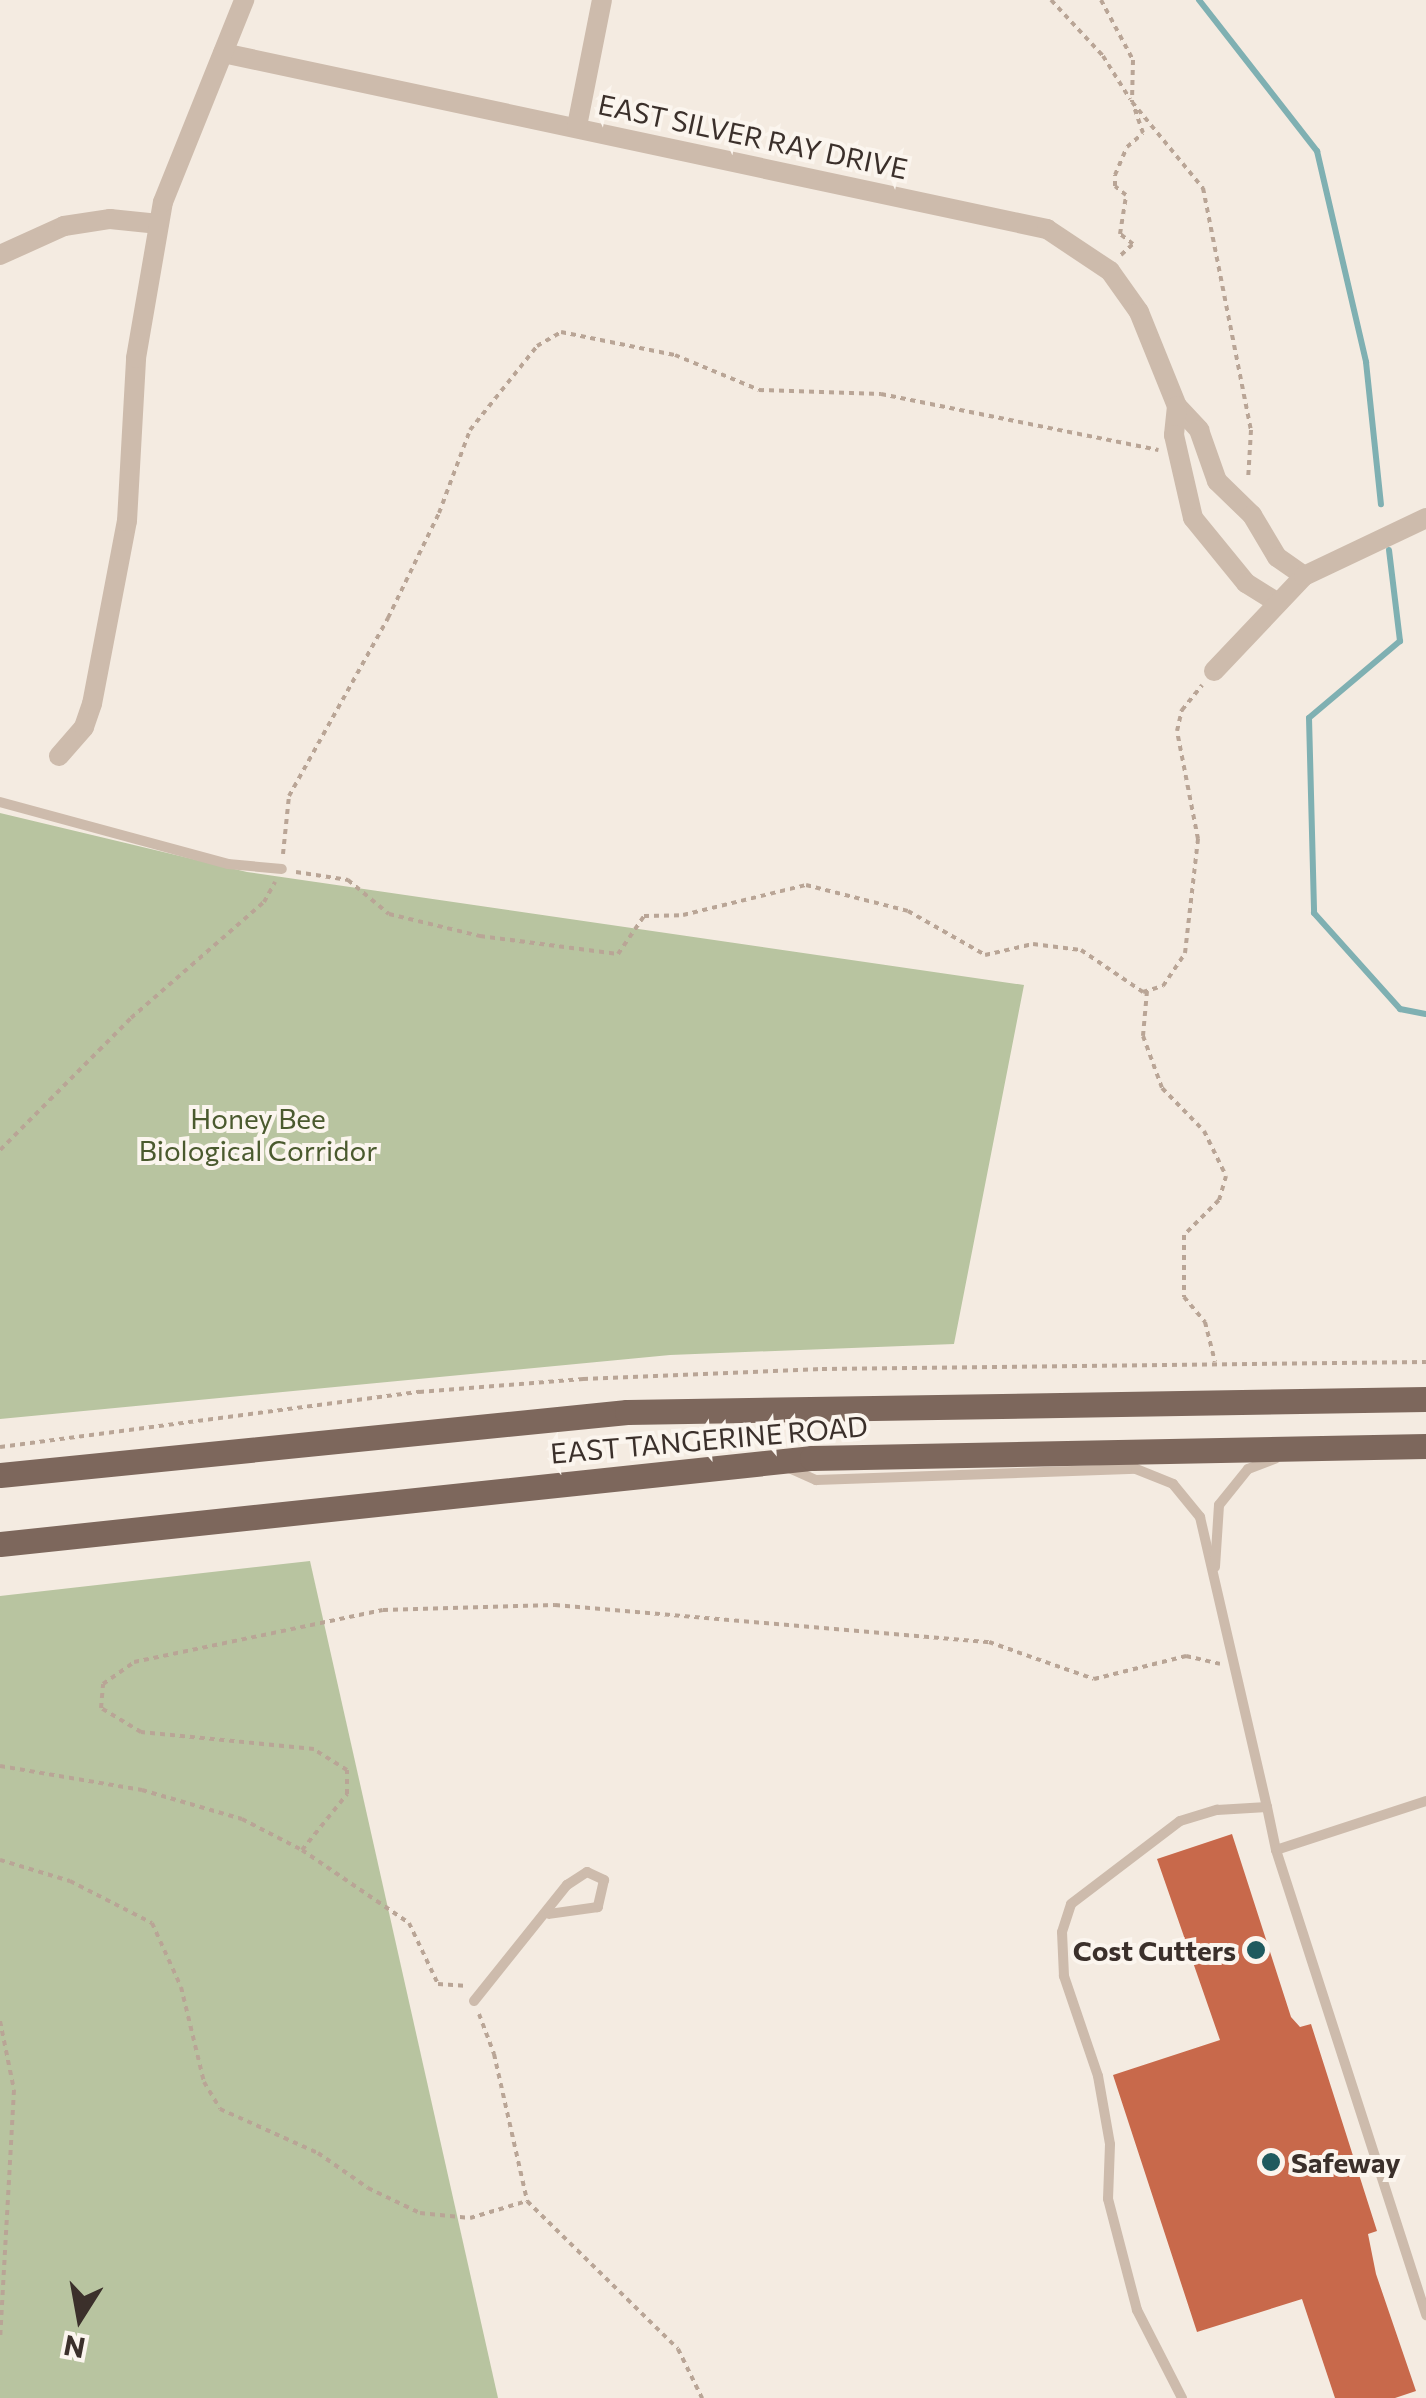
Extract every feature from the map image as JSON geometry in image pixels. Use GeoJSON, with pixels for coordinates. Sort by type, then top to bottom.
{"type":"FeatureCollection","features":[{"type":"Feature","properties":{"kind":"main road","name":"EAST TANGERINE ROAD"},"geometry":{"type":"LineString","coordinates":[[0,1475],[627,1412],[1426,1399]]}},
{"type":"Feature","properties":{"kind":"main road","name":"EAST TANGERINE ROAD"},"geometry":{"type":"LineString","coordinates":[[0,1544],[775,1461],[1426,1446]]}},
{"type":"Feature","properties":{"kind":"street"},"geometry":{"type":"LineString","coordinates":[[58,756],[84,727],[92,704],[127,521],[136,358],[159,224],[175,163],[244,0]]}},
{"type":"Feature","properties":{"kind":"street"},"geometry":{"type":"LineString","coordinates":[[577,126],[602,0]]}},
{"type":"Feature","properties":{"kind":"street","name":"EAST SILVER RAY DRIVE"},"geometry":{"type":"LineString","coordinates":[[224,53],[1023,220],[1107,268],[1139,312],[1177,406],[1199,430],[1217,481],[1236,496],[1277,557],[1304,576]]}},
{"type":"Feature","properties":{"kind":"street"},"geometry":{"type":"LineString","coordinates":[[0,256],[64,226],[110,219],[159,224]]}},
{"type":"Feature","properties":{"kind":"street","name":"EAST SILVER RAY DRIVE"},"geometry":{"type":"LineString","coordinates":[[1177,406],[1178,452],[1193,518],[1246,582],[1276,602]]}},
{"type":"Feature","properties":{"kind":"street"},"geometry":{"type":"LineString","coordinates":[[1214,671],[1304,576],[1426,518]]}},
{"type":"Feature","properties":{"kind":"lane"},"geometry":{"type":"LineString","coordinates":[[0,802],[228,864],[282,869]]}},
{"type":"Feature","properties":{"kind":"lane"},"geometry":{"type":"LineString","coordinates":[[1214,1578],[1219,1505],[1248,1468],[1302,1447]]}},
{"type":"Feature","properties":{"kind":"lane"},"geometry":{"type":"LineString","coordinates":[[775,1461],[816,1480],[1136,1469],[1173,1484],[1200,1517],[1276,1850],[1426,2315]]}},
{"type":"Feature","properties":{"kind":"lane"},"geometry":{"type":"LineString","coordinates":[[1276,1850],[1426,1801]]}},
{"type":"Feature","properties":{"kind":"lane"},"geometry":{"type":"LineString","coordinates":[[1182,2398],[1137,2310],[1108,2199],[1110,2144],[1098,2076],[1064,1976],[1062,1932],[1071,1904],[1096,1879],[1180,1821],[1217,1810],[1267,1806]]}},
{"type":"Feature","properties":{"kind":"lane"},"geometry":{"type":"LineString","coordinates":[[474,2001],[549,1914],[567,1886],[587,1872],[604,1880],[598,1906],[549,1914]]}},
{"type":"Feature","properties":{"kind":"path"},"geometry":{"type":"LineString","coordinates":[[1051,0],[1103,56],[1145,128],[1119,161],[1114,186],[1126,195],[1120,234],[1133,244],[1107,268]]}},
{"type":"Feature","properties":{"kind":"path"},"geometry":{"type":"LineString","coordinates":[[1101,0],[1133,60],[1132,102],[1202,188],[1251,430],[1253,468],[1236,496]]}},
{"type":"Feature","properties":{"kind":"path"},"geometry":{"type":"LineString","coordinates":[[0,1150],[131,1018],[264,902],[282,869],[289,796],[396,601],[470,430],[537,346],[561,332],[675,355],[758,390],[881,394],[1178,452]]}},
{"type":"Feature","properties":{"kind":"path"},"geometry":{"type":"LineString","coordinates":[[282,869],[348,880],[390,914],[480,936],[618,954],[644,916],[682,915],[806,886],[908,911],[985,955],[1032,944],[1081,950],[1147,991],[1163,986],[1185,953],[1198,839],[1177,731],[1182,710],[1214,671]]}},
{"type":"Feature","properties":{"kind":"path"},"geometry":{"type":"LineString","coordinates":[[1147,991],[1143,1036],[1162,1088],[1204,1131],[1226,1176],[1219,1200],[1184,1234],[1184,1297],[1205,1322],[1216,1364]]}},
{"type":"Feature","properties":{"kind":"path"},"geometry":{"type":"LineString","coordinates":[[0,1447],[419,1392],[583,1378],[1426,1362]]}},
{"type":"Feature","properties":{"kind":"path"},"geometry":{"type":"LineString","coordinates":[[302,1850],[347,1794],[347,1770],[314,1749],[141,1732],[101,1708],[104,1684],[134,1662],[383,1610],[555,1605],[990,1642],[1094,1680],[1186,1656],[1234,1667]]}},
{"type":"Feature","properties":{"kind":"path"},"geometry":{"type":"LineString","coordinates":[[0,1766],[142,1790],[242,1819],[302,1850],[410,1923],[438,1984],[467,1984],[494,2054],[527,2201],[678,2349],[702,2398]]}},
{"type":"Feature","properties":{"kind":"path"},"geometry":{"type":"LineString","coordinates":[[0,1860],[70,1881],[152,1923],[181,1987],[204,2082],[220,2110],[318,2152],[368,2188],[420,2213],[470,2218],[527,2201]]}},
{"type":"Feature","properties":{"kind":"path"},"geometry":{"type":"LineString","coordinates":[[0,2021],[14,2090],[0,2338]]}},
{"type":"Feature","properties":{"kind":"green space","name":"Honey Bee Biological Corridor"},"geometry":{"type":"Polygon","coordinates":[[[0,813],[247,872],[1024,985],[954,1344],[670,1355],[0,1419],[0,813]]]}},
{"type":"Feature","properties":{"kind":"green space"},"geometry":{"type":"Polygon","coordinates":[[[310,1561],[498,2398],[0,2398],[0,1596],[310,1561]]]}},
{"type":"Feature","properties":{"kind":"building"},"geometry":{"type":"Polygon","coordinates":[[[1232,1834],[1291,2017],[1300,2027],[1311,2024],[1377,2231],[1368,2234],[1376,2274],[1416,2391],[1395,2398],[1335,2398],[1302,2299],[1197,2332],[1113,2075],[1220,2040],[1157,1859],[1232,1834]]]}},
{"type":"Feature","properties":{"kind":"waterway"},"geometry":{"type":"LineString","coordinates":[[1199,0],[1317,151],[1366,362],[1381,504]]}},
{"type":"Feature","properties":{"kind":"waterway"},"geometry":{"type":"LineString","coordinates":[[1389,550],[1400,641],[1309,718],[1314,913],[1400,1009],[1426,1014]]}},
{"type":"Feature","properties":{"kind":"place","name":"Cost Cutters"},"geometry":{"type":"Point","coordinates":[1256,1950]}},
{"type":"Feature","properties":{"kind":"place","name":"Safeway"},"geometry":{"type":"Point","coordinates":[1271,2162]}}]}
